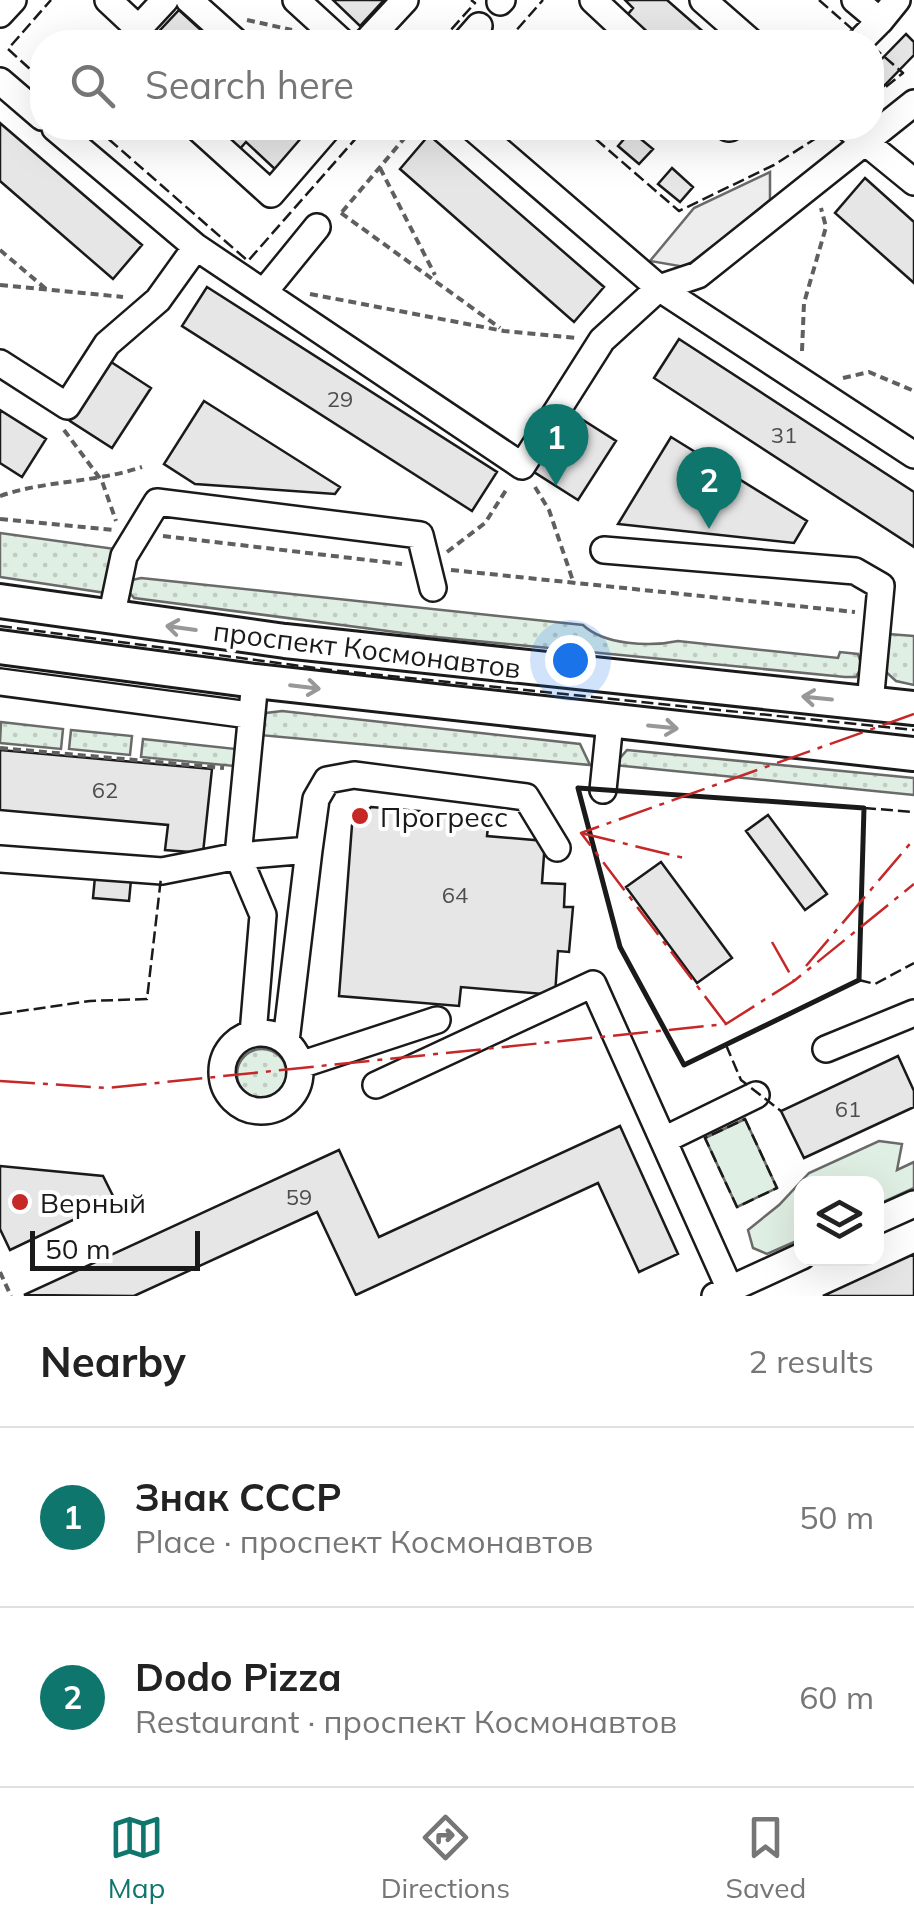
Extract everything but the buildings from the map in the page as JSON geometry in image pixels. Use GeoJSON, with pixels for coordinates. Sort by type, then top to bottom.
{"type":"FeatureCollection","features":[{"type":"Feature","properties":{"kind":"main road","name":"проспект Космонавтов"},"geometry":{"type":"LineString","coordinates":[[0,600],[285,642],[914,708]]}},
{"type":"Feature","properties":{"kind":"main road","name":"проспект Космонавтов"},"geometry":{"type":"LineString","coordinates":[[0,647],[255,681],[914,754]]}},
{"type":"Feature","properties":{"kind":"street"},"geometry":{"type":"LineString","coordinates":[[0,14],[13,0]]}},
{"type":"Feature","properties":{"kind":"street"},"geometry":{"type":"LineString","coordinates":[[108,0],[128,30]]}},
{"type":"Feature","properties":{"kind":"street"},"geometry":{"type":"LineString","coordinates":[[137,30],[164,0]]}},
{"type":"Feature","properties":{"kind":"street"},"geometry":{"type":"LineString","coordinates":[[296,0],[328,30]]}},
{"type":"Feature","properties":{"kind":"street"},"geometry":{"type":"LineString","coordinates":[[377,30],[405,0]]}},
{"type":"Feature","properties":{"kind":"street"},"geometry":{"type":"LineString","coordinates":[[593,0],[625,30]]}},
{"type":"Feature","properties":{"kind":"street"},"geometry":{"type":"LineString","coordinates":[[703,0],[737,30]]}},
{"type":"Feature","properties":{"kind":"street"},"geometry":{"type":"LineString","coordinates":[[855,0],[880,21]]}},
{"type":"Feature","properties":{"kind":"street"},"geometry":{"type":"LineString","coordinates":[[871,30],[897,0]]}},
{"type":"Feature","properties":{"kind":"street"},"geometry":{"type":"LineString","coordinates":[[199,9],[223,30]]}},
{"type":"Feature","properties":{"kind":"street"},"geometry":{"type":"LineString","coordinates":[[0,80],[30,106]]}},
{"type":"Feature","properties":{"kind":"street"},"geometry":{"type":"LineString","coordinates":[[884,120],[914,103]]}},
{"type":"Feature","properties":{"kind":"street"},"geometry":{"type":"LineString","coordinates":[[69,140],[196,247],[271,283],[522,466],[602,340],[658,288],[698,275],[816,183],[853,140]]}},
{"type":"Feature","properties":{"kind":"street"},"geometry":{"type":"LineString","coordinates":[[211,140],[271,194],[318,140]]}},
{"type":"Feature","properties":{"kind":"street"},"geometry":{"type":"LineString","coordinates":[[487,140],[658,288],[914,455]]}},
{"type":"Feature","properties":{"kind":"street"},"geometry":{"type":"LineString","coordinates":[[863,140],[914,182]]}},
{"type":"Feature","properties":{"kind":"street"},"geometry":{"type":"LineString","coordinates":[[271,283],[316,227]]}},
{"type":"Feature","properties":{"kind":"street"},"geometry":{"type":"LineString","coordinates":[[0,364],[66,406],[107,344],[158,300],[196,247]]}},
{"type":"Feature","properties":{"kind":"street"},"geometry":{"type":"LineString","coordinates":[[111,618],[124,556],[156,502],[420,535],[430,577]]}},
{"type":"Feature","properties":{"kind":"street"},"geometry":{"type":"LineString","coordinates":[[604,550],[855,571],[881,586],[870,704]]}},
{"type":"Feature","properties":{"kind":"street"},"geometry":{"type":"LineString","coordinates":[[253,1034],[263,916],[238,856],[255,681]]}},
{"type":"Feature","properties":{"kind":"street"},"geometry":{"type":"LineString","coordinates":[[0,682],[249,715]]}},
{"type":"Feature","properties":{"kind":"street"},"geometry":{"type":"LineString","coordinates":[[603,790],[610,722]]}},
{"type":"Feature","properties":{"kind":"street"},"geometry":{"type":"LineString","coordinates":[[286,1041],[253,1034],[240,1038],[224,1058],[224,1085],[240,1106],[265,1112],[288,1101],[297,1090],[300,1064],[286,1041],[316,799],[327,780],[354,775],[526,797],[557,848]]}},
{"type":"Feature","properties":{"kind":"street"},"geometry":{"type":"LineString","coordinates":[[0,859],[162,870],[238,856],[309,850]]}},
{"type":"Feature","properties":{"kind":"street"},"geometry":{"type":"LineString","coordinates":[[376,1085],[592,984],[664,1140],[726,1294],[794,1260]]}},
{"type":"Feature","properties":{"kind":"street"},"geometry":{"type":"LineString","coordinates":[[826,1049],[914,1012]]}},
{"type":"Feature","properties":{"kind":"street"},"geometry":{"type":"LineString","coordinates":[[300,1064],[437,1020]]}},
{"type":"Feature","properties":{"kind":"street"},"geometry":{"type":"LineString","coordinates":[[664,1140],[756,1095]]}},
{"type":"Feature","properties":{"kind":"street"},"geometry":{"type":"LineString","coordinates":[[884,1217],[914,1204]]}},
{"type":"Feature","properties":{"kind":"path"},"geometry":{"type":"LineString","coordinates":[[199,9],[293,30]]}},
{"type":"Feature","properties":{"kind":"path"},"geometry":{"type":"LineString","coordinates":[[304,30],[316,19]]}},
{"type":"Feature","properties":{"kind":"path"},"geometry":{"type":"LineString","coordinates":[[316,227],[341,214],[403,140]]}},
{"type":"Feature","properties":{"kind":"path"},"geometry":{"type":"LineString","coordinates":[[379,167],[437,279]]}},
{"type":"Feature","properties":{"kind":"path"},"geometry":{"type":"LineString","coordinates":[[816,183],[826,227],[804,303],[803,382],[870,372],[914,390]]}},
{"type":"Feature","properties":{"kind":"path"},"geometry":{"type":"LineString","coordinates":[[341,214],[437,279],[504,331]]}},
{"type":"Feature","properties":{"kind":"path"},"geometry":{"type":"LineString","coordinates":[[0,250],[49,292]]}},
{"type":"Feature","properties":{"kind":"path"},"geometry":{"type":"LineString","coordinates":[[271,283],[504,331],[602,340]]}},
{"type":"Feature","properties":{"kind":"path"},"geometry":{"type":"LineString","coordinates":[[0,285],[158,300]]}},
{"type":"Feature","properties":{"kind":"path"},"geometry":{"type":"LineString","coordinates":[[0,519],[119,531],[102,481],[64,432],[66,406]]}},
{"type":"Feature","properties":{"kind":"path"},"geometry":{"type":"LineString","coordinates":[[430,577],[485,523],[522,466],[549,510],[575,586]]}},
{"type":"Feature","properties":{"kind":"path"},"geometry":{"type":"LineString","coordinates":[[0,496],[25,488],[102,481],[142,467]]}},
{"type":"Feature","properties":{"kind":"path"},"geometry":{"type":"LineString","coordinates":[[136,533],[430,577],[879,614]]}},
{"type":"Feature","properties":{"kind":"path"},"geometry":{"type":"LineString","coordinates":[[0,748],[244,770]]}},
{"type":"Feature","properties":{"kind":"path"},"geometry":{"type":"LineString","coordinates":[[0,1272],[11,1296]]}},
{"type":"Feature","properties":{"kind":"green space"},"geometry":{"type":"Polygon","coordinates":[[[0,533],[115,549],[106,593],[0,577],[0,533]]]}},
{"type":"Feature","properties":{"kind":"green space"},"geometry":{"type":"Polygon","coordinates":[[[132,580],[583,625],[603,637],[628,643],[678,641],[838,658],[840,652],[858,654],[862,666],[856,677],[845,677],[426,636],[134,598],[129,592],[132,580]]]}},
{"type":"Feature","properties":{"kind":"green space"},"geometry":{"type":"Polygon","coordinates":[[[888,634],[914,636],[914,685],[896,681],[885,671],[888,634]]]}},
{"type":"Feature","properties":{"kind":"green space"},"geometry":{"type":"Polygon","coordinates":[[[282,711],[580,744],[590,765],[259,735],[266,713],[282,711]]]}},
{"type":"Feature","properties":{"kind":"green space"},"geometry":{"type":"Polygon","coordinates":[[[1,722],[63,729],[61,749],[0,743],[1,722]]]}},
{"type":"Feature","properties":{"kind":"green space"},"geometry":{"type":"Polygon","coordinates":[[[71,730],[132,736],[130,755],[69,749],[71,730]]]}},
{"type":"Feature","properties":{"kind":"green space"},"geometry":{"type":"Polygon","coordinates":[[[143,739],[236,749],[234,766],[141,757],[143,739]]]}},
{"type":"Feature","properties":{"kind":"green space"},"geometry":{"type":"Polygon","coordinates":[[[627,750],[914,778],[914,795],[614,765],[627,750]]]}},
{"type":"Feature","properties":{"kind":"green space"},"geometry":{"type":"Polygon","coordinates":[[[262,1049],[280,1056],[287,1074],[280,1092],[262,1099],[244,1092],[237,1074],[244,1056],[262,1049]]]}},
{"type":"Feature","properties":{"kind":"green space"},"geometry":{"type":"Polygon","coordinates":[[[745,1119],[777,1188],[737,1207],[705,1138],[745,1119]]]}},
{"type":"Feature","properties":{"kind":"green space"},"geometry":{"type":"Polygon","coordinates":[[[879,1141],[902,1144],[897,1170],[914,1162],[914,1188],[884,1202],[884,1176],[806,1176],[879,1141]]]}},
{"type":"Feature","properties":{"kind":"green space"},"geometry":{"type":"Polygon","coordinates":[[[794,1189],[794,1242],[767,1254],[753,1248],[748,1230],[794,1189]]]}},
{"type":"Feature","properties":{"kind":"shaded area"},"geometry":{"type":"Polygon","coordinates":[[[770,172],[770,200],[685,267],[650,261],[694,208],[770,172]]]}},
{"type":"Feature","properties":{"kind":"fence"},"geometry":{"type":"LineString","coordinates":[[30,69],[8,49],[51,0]]}},
{"type":"Feature","properties":{"kind":"fence"},"geometry":{"type":"LineString","coordinates":[[451,30],[475,3],[471,0]]}},
{"type":"Feature","properties":{"kind":"fence"},"geometry":{"type":"LineString","coordinates":[[517,30],[543,0]]}},
{"type":"Feature","properties":{"kind":"fence"},"geometry":{"type":"LineString","coordinates":[[819,0],[853,30]]}},
{"type":"Feature","properties":{"kind":"fence"},"geometry":{"type":"LineString","coordinates":[[884,56],[903,73],[884,88]]}},
{"type":"Feature","properties":{"kind":"fence"},"geometry":{"type":"LineString","coordinates":[[110,140],[248,261],[354,140]]}},
{"type":"Feature","properties":{"kind":"fence"},"geometry":{"type":"LineString","coordinates":[[597,140],[679,211],[774,165],[813,140]]}},
{"type":"Feature","properties":{"kind":"fence"},"geometry":{"type":"LineString","coordinates":[[0,626],[331,670],[914,730]]}},
{"type":"Feature","properties":{"kind":"fence"},"geometry":{"type":"LineString","coordinates":[[864,808],[914,812]]}},
{"type":"Feature","properties":{"kind":"fence"},"geometry":{"type":"LineString","coordinates":[[0,1014],[90,1001],[147,999],[161,878]]}},
{"type":"Feature","properties":{"kind":"fence"},"geometry":{"type":"LineString","coordinates":[[859,980],[875,984],[914,963]]}},
{"type":"Feature","properties":{"kind":"fence"},"geometry":{"type":"LineString","coordinates":[[726,1045],[741,1080],[781,1111]]}},
{"type":"Feature","properties":{"kind":"fence"},"geometry":{"type":"LineString","coordinates":[[745,1119],[777,1188],[737,1207],[705,1138],[745,1119]]}},
{"type":"Feature","properties":{"kind":"wall"},"geometry":{"type":"LineString","coordinates":[[578,788],[864,808],[859,980],[684,1065],[620,947],[578,788]]}},
{"type":"Feature","properties":{"kind":"power"},"geometry":{"type":"LineString","coordinates":[[726,1024],[581,833],[914,714]]}},
{"type":"Feature","properties":{"kind":"power"},"geometry":{"type":"LineString","coordinates":[[581,833],[688,859]]}},
{"type":"Feature","properties":{"kind":"power"},"geometry":{"type":"LineString","coordinates":[[806,966],[914,839]]}},
{"type":"Feature","properties":{"kind":"power"},"geometry":{"type":"LineString","coordinates":[[0,1081],[108,1088],[726,1024],[794,981],[914,884]]}},
{"type":"Feature","properties":{"kind":"power"},"geometry":{"type":"LineString","coordinates":[[772,942],[794,981]]}},
{"type":"Feature","properties":{"kind":"place","name":"Знак СССР"},"geometry":{"type":"Point","coordinates":[556,486]}},
{"type":"Feature","properties":{"kind":"place","name":"Dodo Pizza"},"geometry":{"type":"Point","coordinates":[709,529]}},
{"type":"Feature","properties":{"kind":"place","name":"Прогресс"},"geometry":{"type":"Point","coordinates":[360,816]}},
{"type":"Feature","properties":{"kind":"place","name":"Верный"},"geometry":{"type":"Point","coordinates":[20,1202]}}]}
